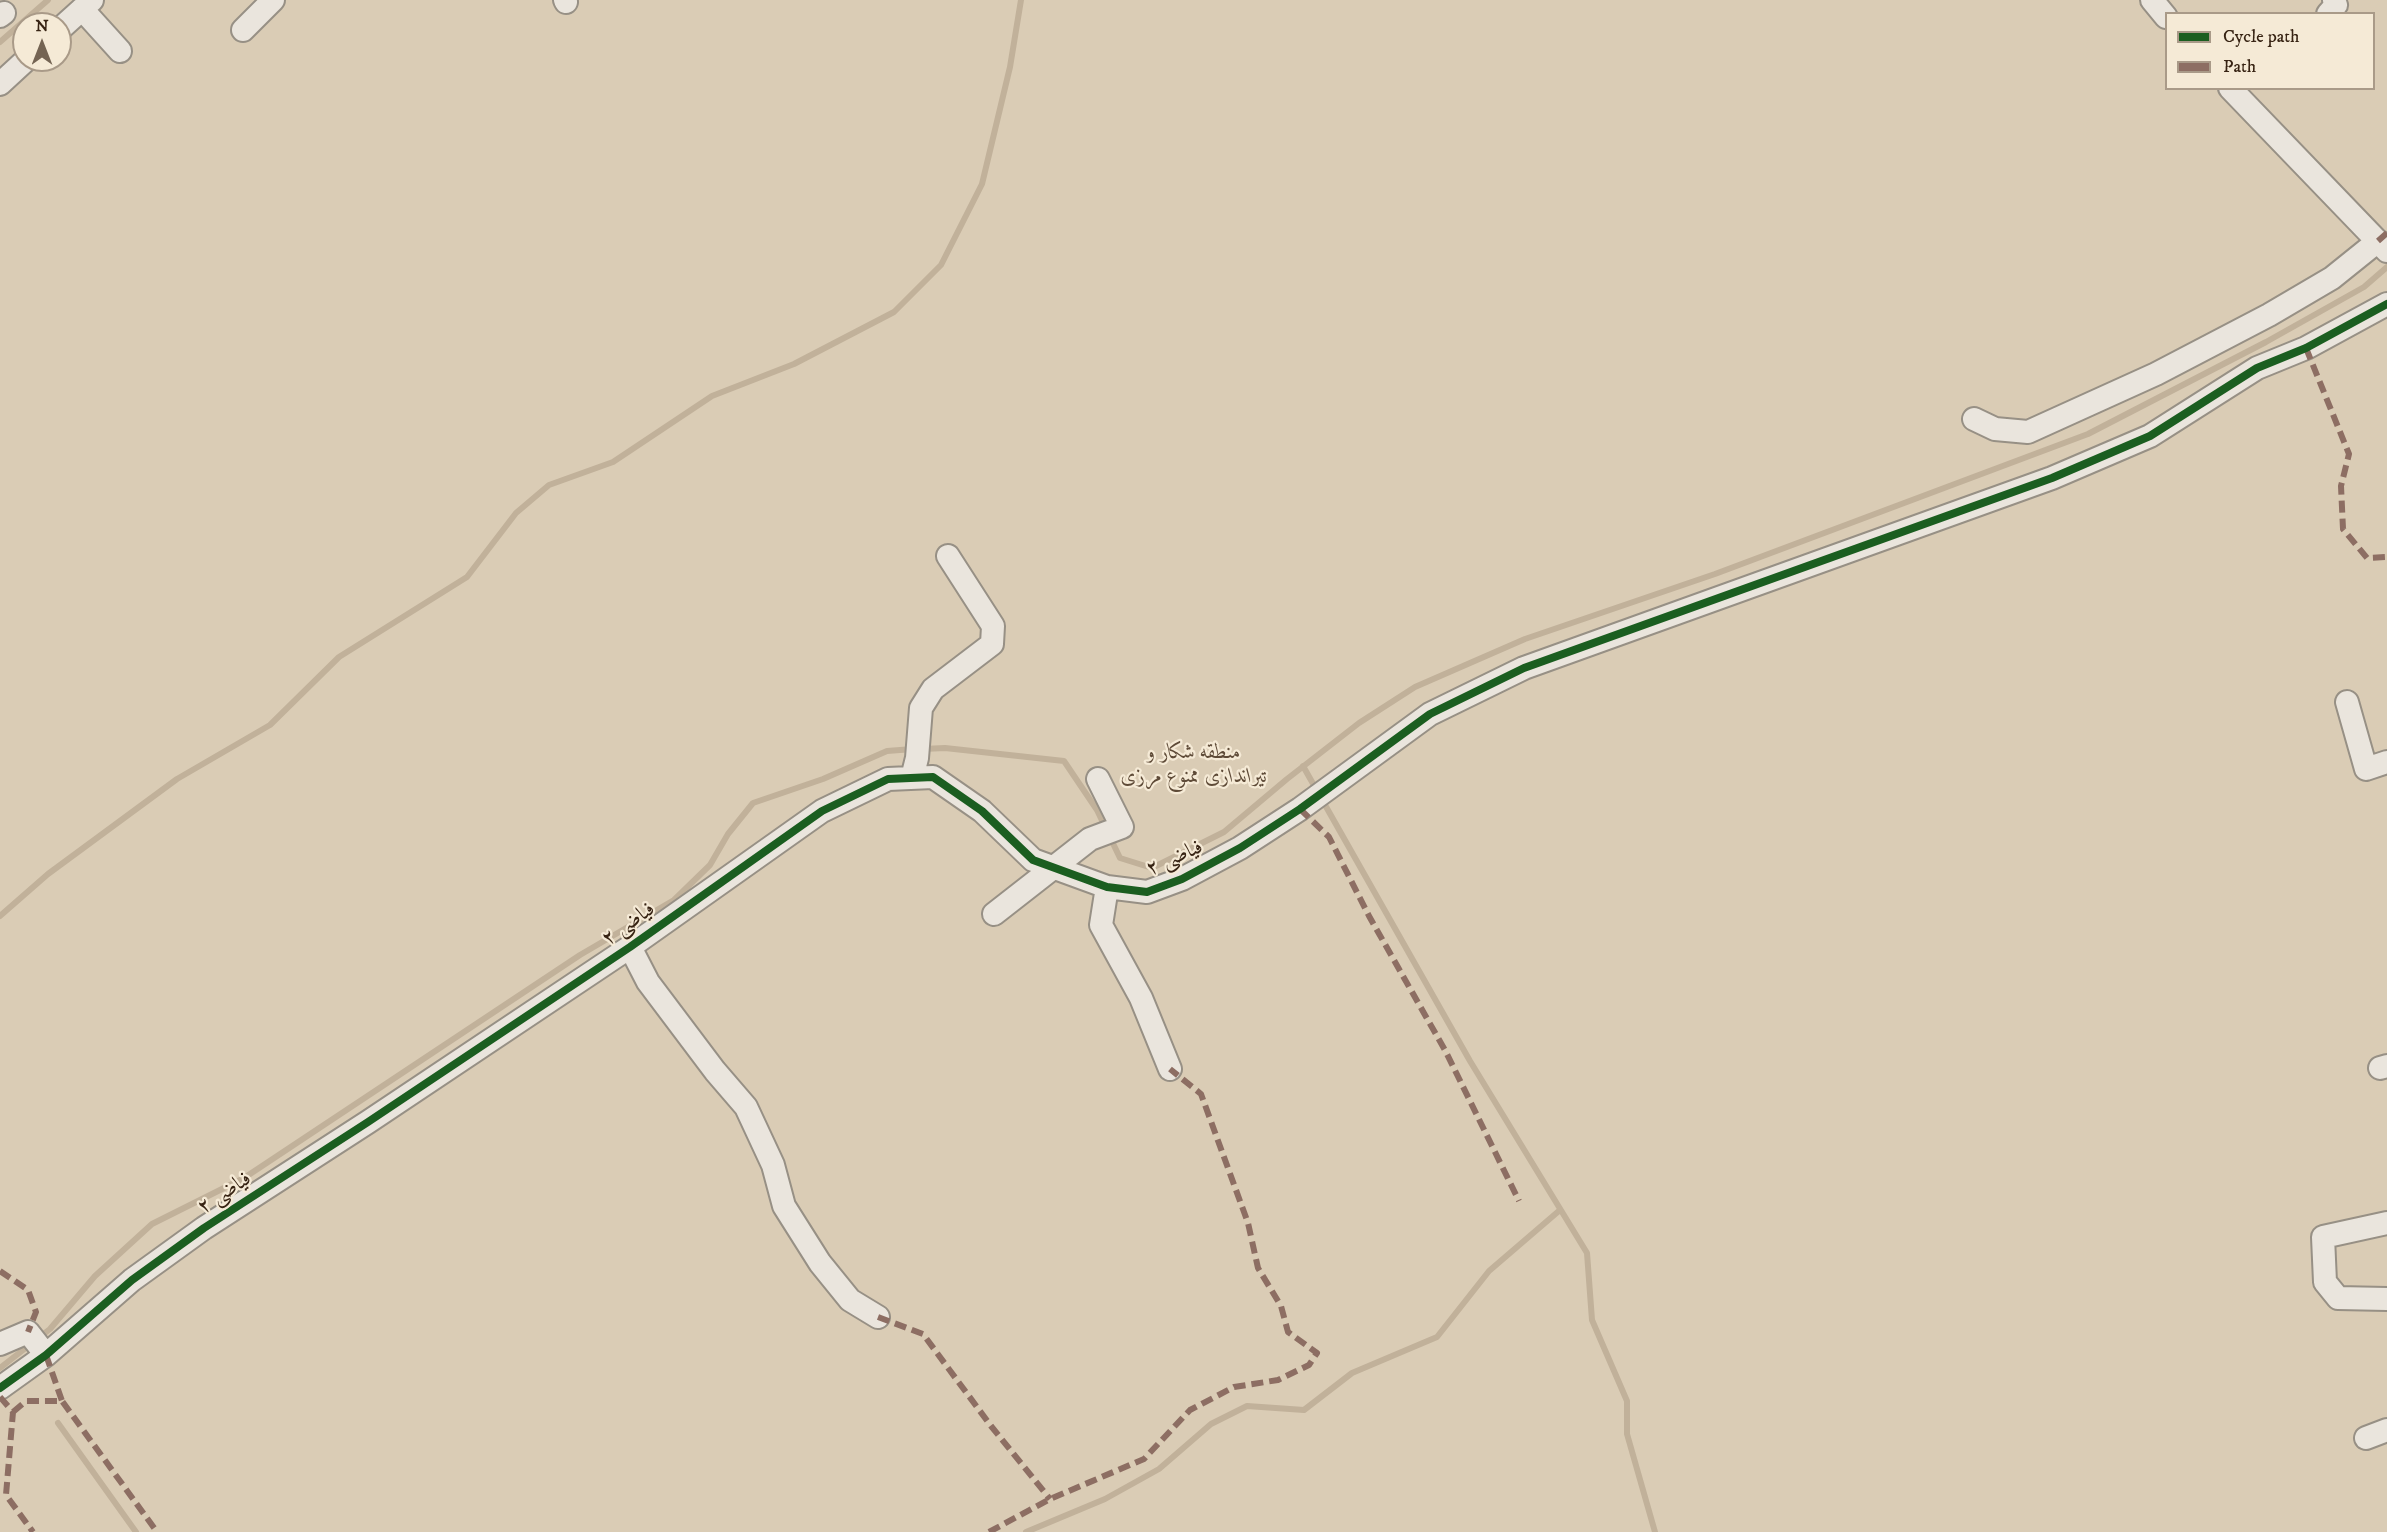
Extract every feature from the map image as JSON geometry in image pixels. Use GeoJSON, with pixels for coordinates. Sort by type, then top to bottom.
{"type":"FeatureCollection","features":[{"type":"Feature","properties":{"kind":"street"},"geometry":{"type":"LineString","coordinates":[[243,30],[273,0]]}},
{"type":"Feature","properties":{"kind":"street"},"geometry":{"type":"LineString","coordinates":[[2152,0],[2165,16]]}},
{"type":"Feature","properties":{"kind":"street"},"geometry":{"type":"LineString","coordinates":[[72,18],[87,4],[120,51]]}},
{"type":"Feature","properties":{"kind":"street"},"geometry":{"type":"LineString","coordinates":[[0,84],[13,72]]}},
{"type":"Feature","properties":{"kind":"street"},"geometry":{"type":"LineString","coordinates":[[1974,419],[1995,429],[2028,432],[2156,374],[2269,315],[2383,248],[2232,90]]}},
{"type":"Feature","properties":{"kind":"street","name":"فیاضی ۲"},"geometry":{"type":"LineString","coordinates":[[0,1388],[39,1347],[195,1235],[630,947],[822,811],[888,779],[915,768],[933,777],[982,811],[1033,860],[1107,887],[1147,892],[1182,879],[1240,848],[1313,800],[1430,714],[1524,668],[2052,478],[2151,436],[2257,368],[2306,348],[2387,304]]}},
{"type":"Feature","properties":{"kind":"street"},"geometry":{"type":"LineString","coordinates":[[915,768],[921,708],[933,689],[992,644],[993,626],[948,556]]}},
{"type":"Feature","properties":{"kind":"street"},"geometry":{"type":"LineString","coordinates":[[2347,702],[2366,769],[2387,762]]}},
{"type":"Feature","properties":{"kind":"street"},"geometry":{"type":"LineString","coordinates":[[994,914],[1056,868],[1090,839],[1122,827],[1098,779]]}},
{"type":"Feature","properties":{"kind":"street"},"geometry":{"type":"LineString","coordinates":[[1107,887],[1101,925],[1141,998],[1170,1068]]}},
{"type":"Feature","properties":{"kind":"street"},"geometry":{"type":"LineString","coordinates":[[630,947],[648,982],[715,1071],[746,1107],[773,1165],[784,1206],[820,1263],[850,1300],[878,1317]]}},
{"type":"Feature","properties":{"kind":"street"},"geometry":{"type":"LineString","coordinates":[[2387,1223],[2324,1237],[2325,1282],[2338,1298],[2387,1299]]}},
{"type":"Feature","properties":{"kind":"street"},"geometry":{"type":"LineString","coordinates":[[0,1344],[28,1332],[39,1347]]}},
{"type":"Feature","properties":{"kind":"street"},"geometry":{"type":"LineString","coordinates":[[2366,1438],[2387,1430]]}},
{"type":"Feature","properties":{"kind":"green space","name":"منطقه شکار و تیراندازی ممنوع مرزی"},"geometry":{"type":"Polygon","coordinates":[[[0,0],[2387,0],[2387,1532],[0,1532],[0,0]]]}},
{"type":"Feature","properties":{"kind":"waterway"},"geometry":{"type":"LineString","coordinates":[[0,42],[48,0]]}},
{"type":"Feature","properties":{"kind":"waterway"},"geometry":{"type":"LineString","coordinates":[[0,916],[48,874],[177,779],[270,725],[339,657],[467,577],[516,513],[549,485],[613,462],[712,396],[794,364],[894,312],[941,265],[982,184],[1010,67],[1021,0]]}},
{"type":"Feature","properties":{"kind":"waterway"},"geometry":{"type":"LineString","coordinates":[[923,749],[945,748],[1064,761],[1097,810],[1120,858],[1152,868],[1224,832],[1359,723],[1415,687],[1525,639],[1715,574],[2088,434],[2266,342],[2364,287],[2387,267]]}},
{"type":"Feature","properties":{"kind":"waterway"},"geometry":{"type":"LineString","coordinates":[[0,1368],[50,1329],[95,1276],[152,1224],[244,1178],[580,955],[674,900],[710,865],[728,834],[753,803],[823,779],[887,751],[913,749]]}},
{"type":"Feature","properties":{"kind":"waterway"},"geometry":{"type":"LineString","coordinates":[[1303,766],[1470,1061],[1587,1253],[1592,1320],[1627,1401],[1627,1434],[1655,1532]]}},
{"type":"Feature","properties":{"kind":"waterway"},"geometry":{"type":"LineString","coordinates":[[1026,1532],[1105,1499],[1159,1469],[1211,1424],[1247,1406],[1304,1410],[1352,1373],[1437,1337],[1489,1271],[1560,1210]]}},
{"type":"Feature","properties":{"kind":"waterway"},"geometry":{"type":"LineString","coordinates":[[58,1423],[136,1532]]}},
{"type":"Feature","properties":{"kind":"marked path"},"geometry":{"type":"LineString","coordinates":[[2378,241],[2387,233]]}},
{"type":"Feature","properties":{"kind":"marked path"},"geometry":{"type":"LineString","coordinates":[[2306,348],[2349,454],[2341,486],[2343,529],[2367,558],[2387,557]]}},
{"type":"Feature","properties":{"kind":"marked path"},"geometry":{"type":"LineString","coordinates":[[1300,809],[1329,837],[1369,916],[1446,1052],[1519,1201]]}},
{"type":"Feature","properties":{"kind":"marked path"},"geometry":{"type":"LineString","coordinates":[[989,1532],[1050,1499],[1144,1459],[1190,1410],[1234,1387],[1278,1380],[1309,1365],[1317,1353],[1288,1332],[1281,1306],[1258,1268],[1248,1223],[1201,1094],[1170,1069]]}},
{"type":"Feature","properties":{"kind":"marked path"},"geometry":{"type":"LineString","coordinates":[[0,1271],[28,1290],[36,1312],[28,1332]]}},
{"type":"Feature","properties":{"kind":"marked path"},"geometry":{"type":"LineString","coordinates":[[878,1317],[923,1334],[991,1426],[1050,1499]]}},
{"type":"Feature","properties":{"kind":"marked path"},"geometry":{"type":"LineString","coordinates":[[46,1355],[62,1401]]}},
{"type":"Feature","properties":{"kind":"marked path"},"geometry":{"type":"LineString","coordinates":[[0,1397],[13,1412],[6,1495],[33,1532]]}},
{"type":"Feature","properties":{"kind":"marked path"},"geometry":{"type":"LineString","coordinates":[[13,1412],[26,1401],[62,1401],[157,1532]]}},
{"type":"Feature","properties":{"kind":"cycle path"},"geometry":{"type":"LineString","coordinates":[[0,1388],[46,1355],[132,1280],[204,1228],[368,1122],[630,947],[822,811],[888,779],[933,777],[982,811],[1033,860],[1107,887],[1147,892],[1182,879],[1240,848],[1300,809],[1430,714],[1524,668],[2052,478],[2150,436],[2257,368],[2306,348],[2387,304]]}}]}
